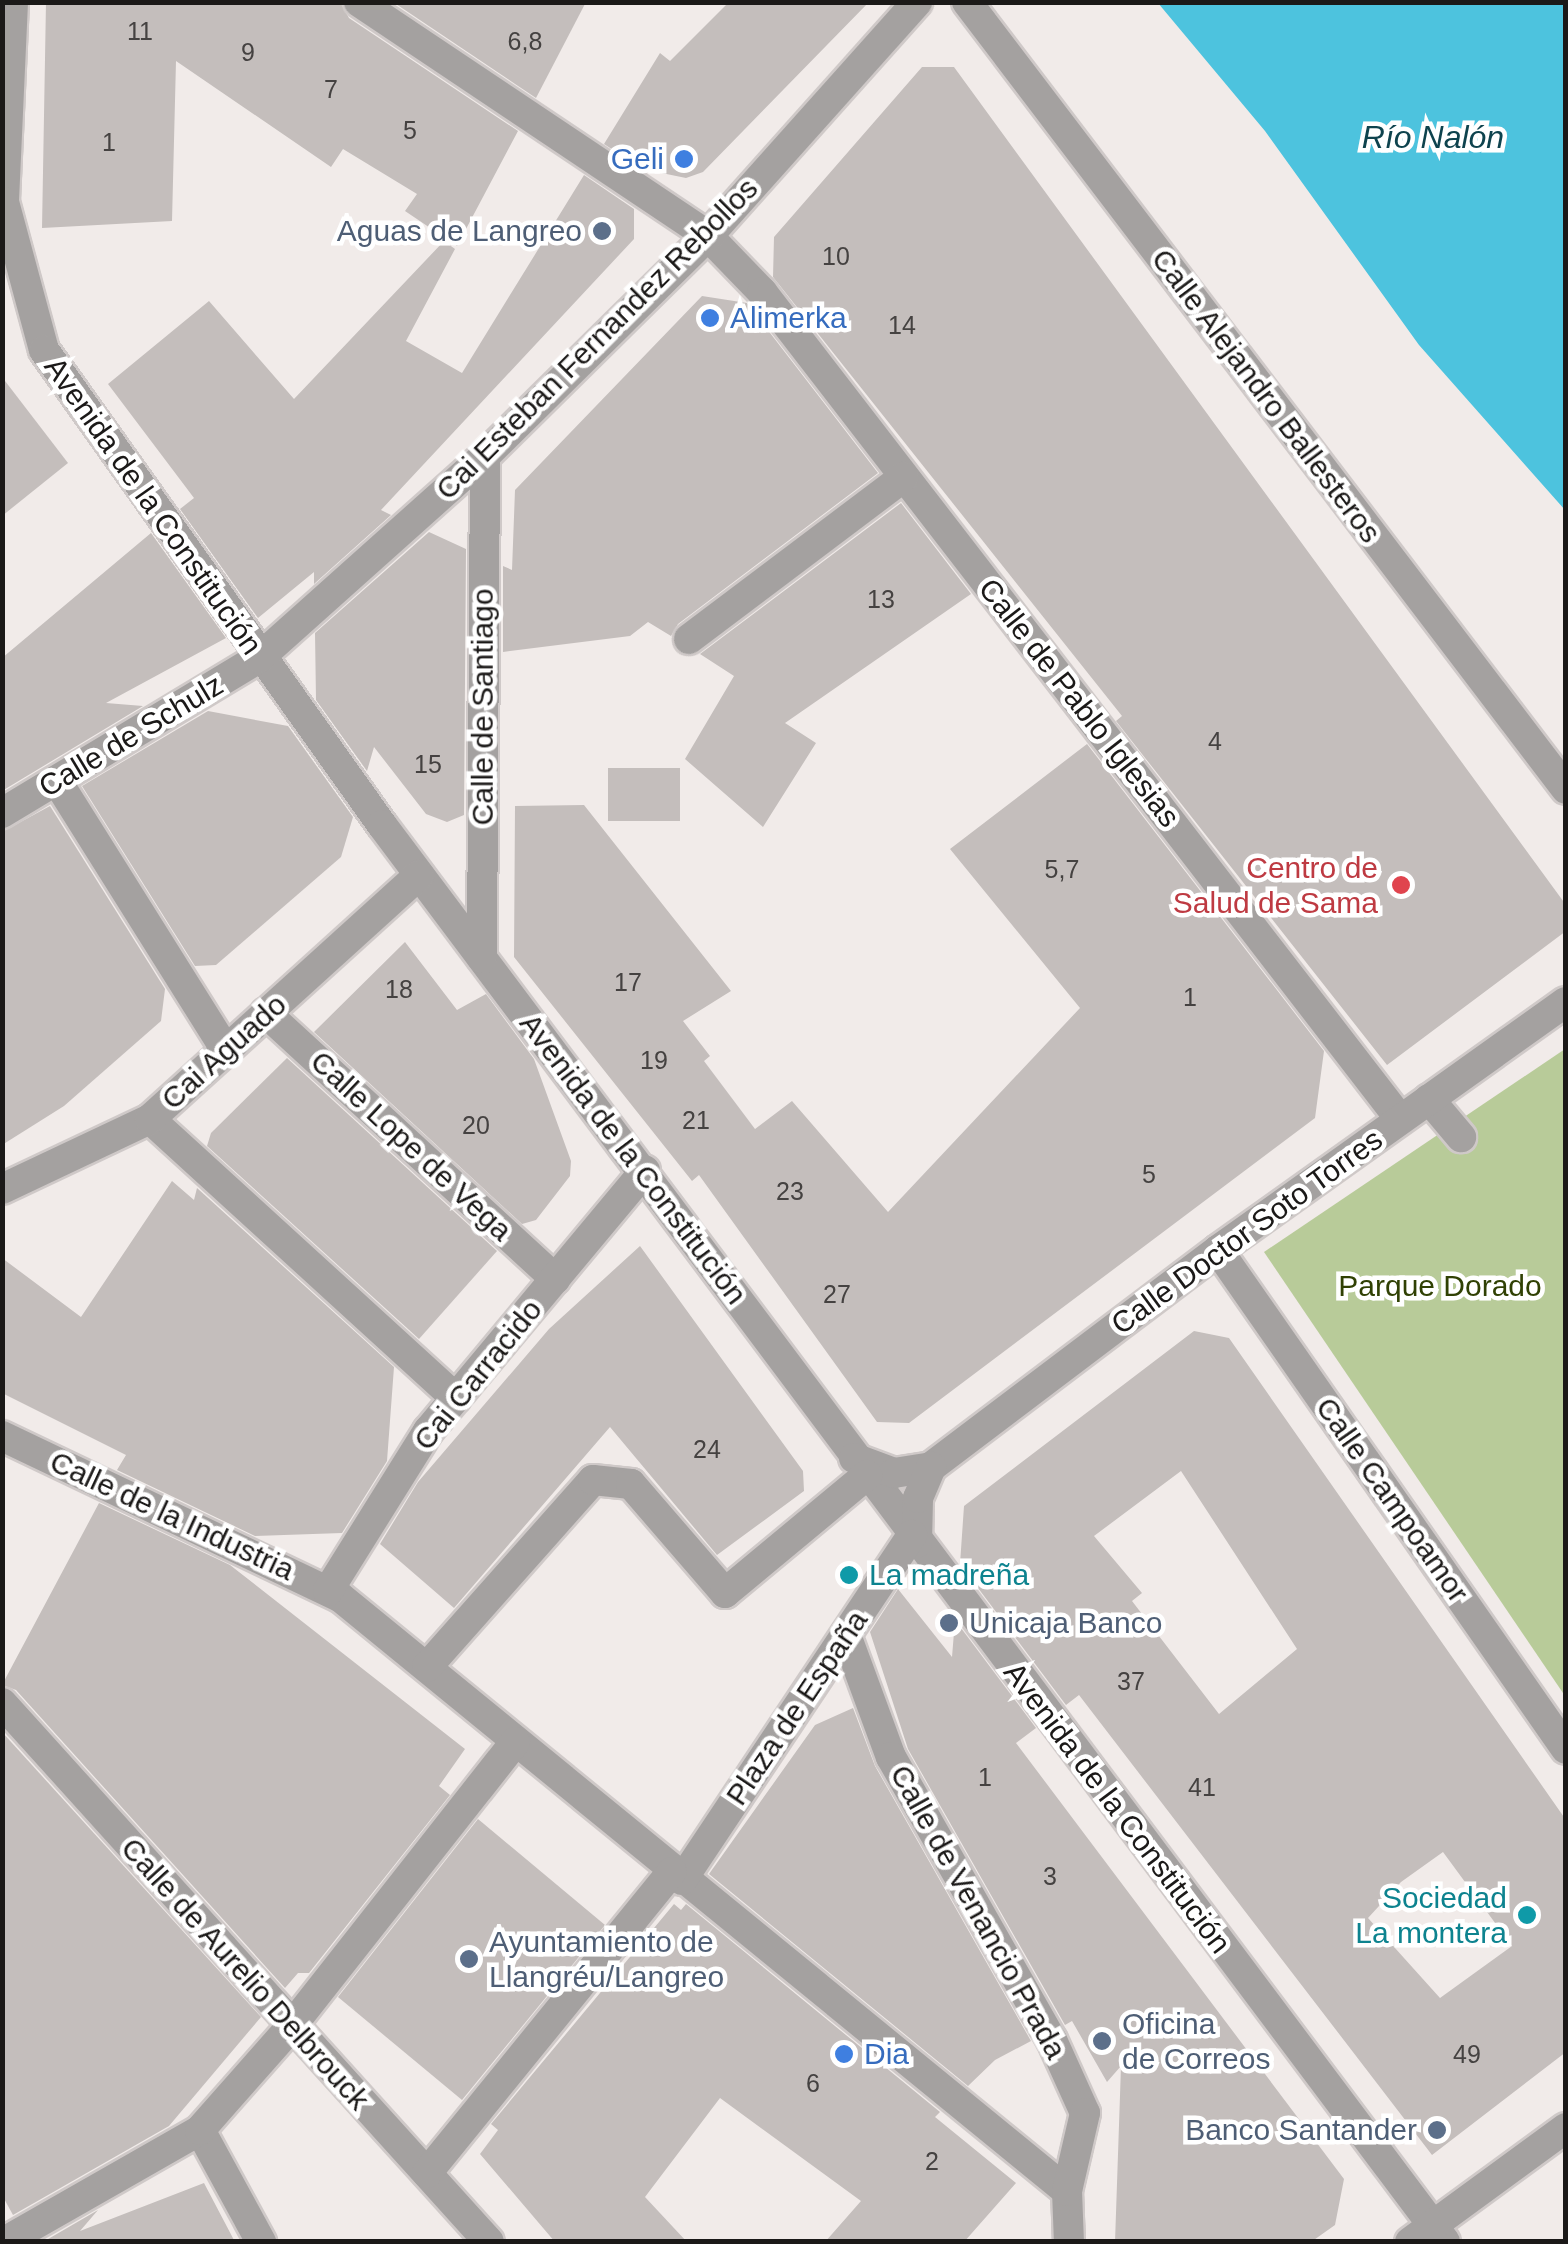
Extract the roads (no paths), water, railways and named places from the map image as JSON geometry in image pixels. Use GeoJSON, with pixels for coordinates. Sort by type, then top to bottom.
{"type":"FeatureCollection","features":[{"type":"Feature","properties":{"kind":"street","name":"Avenida de la Constitución"},"geometry":{"type":"LineString","coordinates":[[13,2],[4,202],[44,350],[258,658],[645,1171],[1429,2236]]}},
{"type":"Feature","properties":{"kind":"street","name":"Calle de Pablo Iglesias"},"geometry":{"type":"LineString","coordinates":[[359,2],[708,236],[762,292],[1400,1119]]}},
{"type":"Feature","properties":{"kind":"street","name":"Cai Esteban Fernandez Rebollos"},"geometry":{"type":"LineString","coordinates":[[258,658],[485,456],[708,236],[917,2]]}},
{"type":"Feature","properties":{"kind":"street","name":"Calle Alejandro Ballesteros"},"geometry":{"type":"LineString","coordinates":[[967,2],[1566,788]]}},
{"type":"Feature","properties":{"kind":"street","name":"Calle de Santiago"},"geometry":{"type":"LineString","coordinates":[[482,958],[485,456]]}},
{"type":"Feature","properties":{"kind":"street"},"geometry":{"type":"LineString","coordinates":[[688,639],[904,477]]}},
{"type":"Feature","properties":{"kind":"street","name":"Calle de Schulz"},"geometry":{"type":"LineString","coordinates":[[2,812],[258,658]]}},
{"type":"Feature","properties":{"kind":"street"},"geometry":{"type":"LineString","coordinates":[[57,781],[226,1050]]}},
{"type":"Feature","properties":{"kind":"street","name":"Cai Aguado"},"geometry":{"type":"LineString","coordinates":[[2,1189],[150,1119],[419,874]]}},
{"type":"Feature","properties":{"kind":"street","name":"Calle Doctor Soto Torres"},"geometry":{"type":"LineString","coordinates":[[931,1467],[1218,1250],[1566,1002]]}},
{"type":"Feature","properties":{"kind":"street","name":"Calle Lope de Vega"},"geometry":{"type":"LineString","coordinates":[[266,1013],[555,1279]]}},
{"type":"Feature","properties":{"kind":"street"},"geometry":{"type":"LineString","coordinates":[[1430,1099],[1461,1137]]}},
{"type":"Feature","properties":{"kind":"street"},"geometry":{"type":"LineString","coordinates":[[150,1119],[456,1398]]}},
{"type":"Feature","properties":{"kind":"street","name":"Cai Carracido"},"geometry":{"type":"LineString","coordinates":[[334,1594],[456,1398],[645,1171]]}},
{"type":"Feature","properties":{"kind":"street","name":"Calle Campoamor"},"geometry":{"type":"LineString","coordinates":[[1218,1250],[1566,1749]]}},
{"type":"Feature","properties":{"kind":"street","name":"Calle de la Industria"},"geometry":{"type":"LineString","coordinates":[[2,1436],[334,1594],[423,1664]]}},
{"type":"Feature","properties":{"kind":"street"},"geometry":{"type":"LineString","coordinates":[[931,1467],[894,1472],[860,1466],[725,1594],[631,1484],[593,1480],[423,1664],[683,1881],[1068,2192]]}},
{"type":"Feature","properties":{"kind":"street"},"geometry":{"type":"LineString","coordinates":[[914,1539],[918,1498],[931,1467]]}},
{"type":"Feature","properties":{"kind":"street","name":"Plaza de España"},"geometry":{"type":"LineString","coordinates":[[427,2173],[683,1881],[914,1539]]}},
{"type":"Feature","properties":{"kind":"street","name":"Calle de Venancio Prada"},"geometry":{"type":"LineString","coordinates":[[846,1635],[892,1757],[1052,2040],[1085,2113],[1068,2192],[1069,2242]]}},
{"type":"Feature","properties":{"kind":"street","name":"Calle de Aurelio Delbrouck"},"geometry":{"type":"LineString","coordinates":[[2,1704],[290,2028],[489,2242]]}},
{"type":"Feature","properties":{"kind":"street"},"geometry":{"type":"LineString","coordinates":[[4,2242],[200,2130],[290,2028],[515,1742]]}},
{"type":"Feature","properties":{"kind":"street"},"geometry":{"type":"LineString","coordinates":[[1429,2236],[1566,2128]]}},
{"type":"Feature","properties":{"kind":"street"},"geometry":{"type":"LineString","coordinates":[[200,2130],[261,2242]]}},
{"type":"Feature","properties":{"kind":"water","name":"Río Nalón"},"geometry":{"type":"Polygon","coordinates":[[[1158,3],[1565,3],[1565,510],[1419,345],[1265,131],[1158,3]]]}},
{"type":"Feature","properties":{"kind":"place","name":"Geli"},"geometry":{"type":"Point","coordinates":[684,159]}},
{"type":"Feature","properties":{"kind":"place","name":"Aguas de Langreo"},"geometry":{"type":"Point","coordinates":[602,231]}},
{"type":"Feature","properties":{"kind":"place","name":"Alimerka"},"geometry":{"type":"Point","coordinates":[710,318]}},
{"type":"Feature","properties":{"kind":"place","name":"Centro de Salud de Sama"},"geometry":{"type":"Point","coordinates":[1401,885]}},
{"type":"Feature","properties":{"kind":"place","name":"La madreña"},"geometry":{"type":"Point","coordinates":[849,1575]}},
{"type":"Feature","properties":{"kind":"place","name":"Unicaja Banco"},"geometry":{"type":"Point","coordinates":[949,1623]}},
{"type":"Feature","properties":{"kind":"place","name":"Sociedad La montera"},"geometry":{"type":"Point","coordinates":[1527,1915]}},
{"type":"Feature","properties":{"kind":"place","name":"Ayuntamiento de Llangréu/Langreo"},"geometry":{"type":"Point","coordinates":[469,1959]}},
{"type":"Feature","properties":{"kind":"place","name":"Oficina de Correos"},"geometry":{"type":"Point","coordinates":[1102,2041]}},
{"type":"Feature","properties":{"kind":"place","name":"Dia"},"geometry":{"type":"Point","coordinates":[844,2054]}},
{"type":"Feature","properties":{"kind":"place","name":"Banco Santander"},"geometry":{"type":"Point","coordinates":[1437,2130]}},
{"type":"Feature","properties":{"kind":"park label","name":"Parque Dorado"},"geometry":{"type":"Point","coordinates":[1440,1286]}}]}
